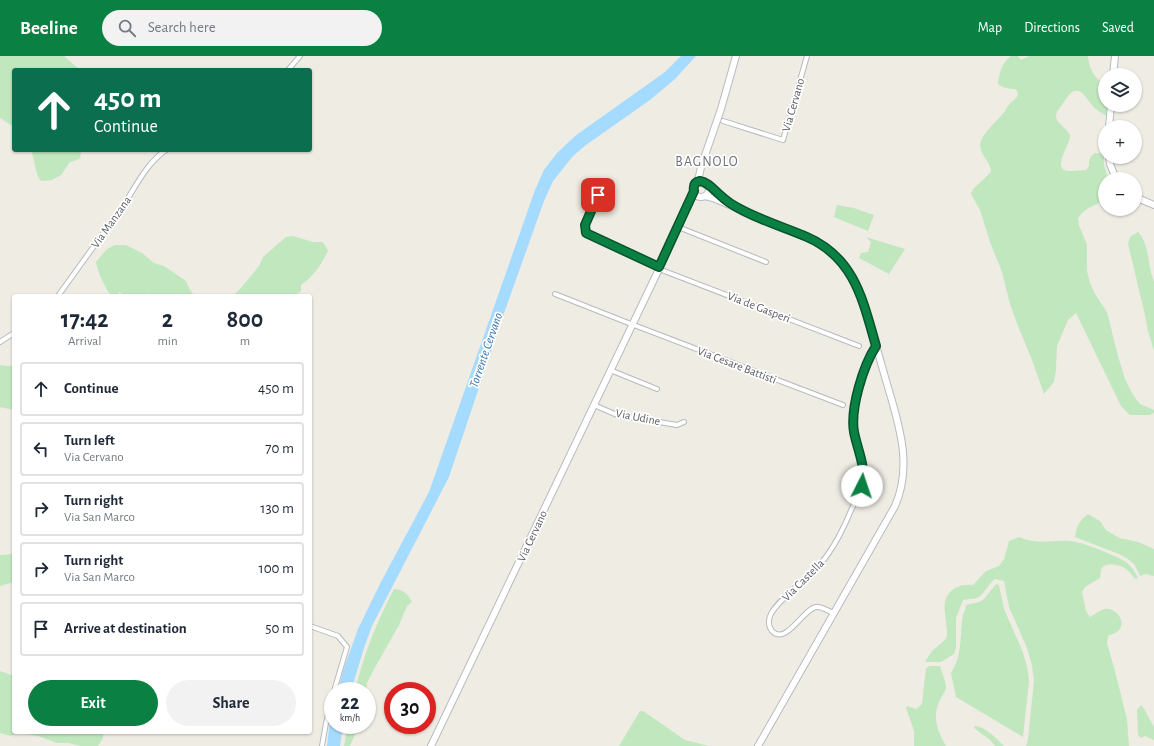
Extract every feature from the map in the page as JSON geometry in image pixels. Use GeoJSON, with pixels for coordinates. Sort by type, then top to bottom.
{"type":"FeatureCollection","features":[{"type":"Feature","properties":{"kind":"main road"},"geometry":{"type":"LineString","coordinates":[[736,56],[698,181],[694,186],[694,191],[696,195],[703,196],[741,210],[817,242],[840,260],[849,272],[859,291],[901,437],[904,460],[902,483],[895,506],[758,746]]}},
{"type":"Feature","properties":{"kind":"main road"},"geometry":{"type":"LineString","coordinates":[[1114,68],[1115,56]]}},
{"type":"Feature","properties":{"kind":"main road"},"geometry":{"type":"LineString","coordinates":[[685,209],[693,199],[703,196],[709,190],[703,171],[703,161]]}},
{"type":"Feature","properties":{"kind":"main road"},"geometry":{"type":"LineString","coordinates":[[698,181],[703,181],[708,184],[724,199],[741,210]]}},
{"type":"Feature","properties":{"kind":"main road","name":"Via Cervano"},"geometry":{"type":"LineString","coordinates":[[431,746],[632,325],[694,191]]}},
{"type":"Feature","properties":{"kind":"main road"},"geometry":{"type":"LineString","coordinates":[[1142,200],[1154,205]]}},
{"type":"Feature","properties":{"kind":"street"},"geometry":{"type":"LineString","coordinates":[[290,68],[300,56]]}},
{"type":"Feature","properties":{"kind":"street","name":"Via Cervano"},"geometry":{"type":"LineString","coordinates":[[723,121],[783,140],[807,56]]}},
{"type":"Feature","properties":{"kind":"street","name":"Via Manzana"},"geometry":{"type":"LineString","coordinates":[[59,294],[125,203],[144,173],[156,158],[164,152]]}},
{"type":"Feature","properties":{"kind":"street","name":"Via de Gasperi"},"geometry":{"type":"LineString","coordinates":[[598,195],[585,225],[586,233],[659,268],[860,346]]}},
{"type":"Feature","properties":{"kind":"street"},"geometry":{"type":"LineString","coordinates":[[678,227],[766,262]]}},
{"type":"Feature","properties":{"kind":"street"},"geometry":{"type":"LineString","coordinates":[[555,294],[632,325]]}},
{"type":"Feature","properties":{"kind":"street","name":"Via Cesare Battisti"},"geometry":{"type":"LineString","coordinates":[[632,325],[843,405]]}},
{"type":"Feature","properties":{"kind":"street"},"geometry":{"type":"LineString","coordinates":[[0,342],[12,334]]}},
{"type":"Feature","properties":{"kind":"street","name":"Via Castella"},"geometry":{"type":"LineString","coordinates":[[833,613],[819,607],[814,607],[804,614],[785,633],[776,634],[769,626],[769,620],[774,609],[816,568],[833,546],[840,535],[862,486],[863,467],[854,431],[853,411],[868,360],[876,346]]}},
{"type":"Feature","properties":{"kind":"street"},"geometry":{"type":"LineString","coordinates":[[610,370],[657,389]]}},
{"type":"Feature","properties":{"kind":"street","name":"Via Udine"},"geometry":{"type":"LineString","coordinates":[[594,405],[622,416],[677,424],[684,422]]}},
{"type":"Feature","properties":{"kind":"street"},"geometry":{"type":"LineString","coordinates":[[312,627],[338,636],[347,647],[337,682]]}},
{"type":"Feature","properties":{"kind":"street"},"geometry":{"type":"LineString","coordinates":[[322,746],[324,734]]}},
{"type":"Feature","properties":{"kind":"green space"},"geometry":{"type":"Polygon","coordinates":[[[0,56],[64,56],[78,68],[12,68],[12,126],[0,118],[0,56]]]}},
{"type":"Feature","properties":{"kind":"green space"},"geometry":{"type":"Polygon","coordinates":[[[1011,56],[1018,56],[1021,60],[1029,56],[1088,56],[1093,73],[1098,79],[1098,110],[1081,92],[1078,91],[1070,94],[1058,110],[1056,118],[1070,135],[1062,156],[1061,167],[1064,170],[1070,171],[1086,170],[1089,166],[1090,157],[1095,153],[1098,153],[1098,164],[1104,164],[1106,172],[1098,172],[1098,204],[1087,209],[1078,218],[1079,225],[1087,245],[1087,271],[1095,294],[1107,312],[1125,379],[1133,395],[1140,404],[1154,410],[1154,413],[1150,415],[1130,415],[1121,406],[1076,313],[1068,320],[1057,346],[1054,382],[1044,394],[1010,304],[1002,272],[990,242],[980,210],[971,194],[973,189],[991,172],[991,168],[981,150],[981,141],[986,132],[1002,115],[1018,94],[1016,89],[1004,87],[998,84],[1002,68],[1011,56]]]}},
{"type":"Feature","properties":{"kind":"green space"},"geometry":{"type":"Polygon","coordinates":[[[1100,112],[1107,112],[1107,116],[1100,112]]]}},
{"type":"Feature","properties":{"kind":"green space"},"geometry":{"type":"Polygon","coordinates":[[[32,152],[81,152],[80,158],[70,162],[61,175],[52,180],[41,181],[37,175],[32,152]]]}},
{"type":"Feature","properties":{"kind":"green space"},"geometry":{"type":"Polygon","coordinates":[[[837,205],[854,208],[874,215],[868,231],[834,217],[837,205]]]}},
{"type":"Feature","properties":{"kind":"green space"},"geometry":{"type":"Polygon","coordinates":[[[1138,232],[1145,243],[1154,281],[1154,351],[1128,244],[1130,237],[1138,232]]]}},
{"type":"Feature","properties":{"kind":"green space"},"geometry":{"type":"Polygon","coordinates":[[[293,236],[313,242],[323,242],[328,251],[317,270],[301,285],[301,291],[297,294],[234,294],[259,266],[263,257],[286,237],[293,236]]]}},
{"type":"Feature","properties":{"kind":"green space"},"geometry":{"type":"Polygon","coordinates":[[[866,237],[905,249],[889,274],[859,258],[861,253],[868,252],[871,242],[866,237]]]}},
{"type":"Feature","properties":{"kind":"green space"},"geometry":{"type":"Polygon","coordinates":[[[115,245],[126,245],[142,253],[154,263],[164,266],[186,281],[193,294],[122,294],[119,292],[118,294],[110,294],[98,270],[96,262],[107,249],[115,245]]]}},
{"type":"Feature","properties":{"kind":"green space"},"geometry":{"type":"Polygon","coordinates":[[[0,365],[12,365],[12,410],[0,407],[0,365]]]}},
{"type":"Feature","properties":{"kind":"green space"},"geometry":{"type":"Polygon","coordinates":[[[1088,514],[1100,521],[1106,530],[1119,538],[1138,542],[1154,549],[1154,576],[1146,574],[1140,576],[1134,564],[1128,559],[1075,537],[1079,524],[1088,514]]]}},
{"type":"Feature","properties":{"kind":"green space"},"geometry":{"type":"Polygon","coordinates":[[[1019,537],[1032,541],[1070,541],[1082,544],[1123,560],[1130,566],[1137,576],[1138,578],[1135,579],[1129,571],[1124,568],[1110,564],[1101,569],[1100,578],[1085,587],[1082,592],[1086,611],[1090,617],[1101,610],[1109,609],[1116,612],[1121,619],[1121,626],[1118,631],[1108,636],[1107,643],[1127,719],[1129,746],[1026,746],[1034,681],[1032,665],[1027,648],[1009,607],[1004,581],[995,579],[979,597],[963,600],[956,618],[956,647],[954,654],[941,662],[925,662],[932,651],[944,641],[947,636],[945,610],[946,598],[955,588],[959,586],[973,585],[986,571],[999,566],[1004,559],[1009,541],[1019,537]]]}},
{"type":"Feature","properties":{"kind":"green space"},"geometry":{"type":"Polygon","coordinates":[[[12,553],[12,583],[0,586],[0,555],[12,553]]]}},
{"type":"Feature","properties":{"kind":"green space"},"geometry":{"type":"Polygon","coordinates":[[[996,584],[999,585],[1004,609],[1022,650],[1027,666],[1029,681],[1023,737],[956,697],[951,673],[959,654],[962,618],[966,605],[979,602],[984,599],[996,584]]]}},
{"type":"Feature","properties":{"kind":"green space"},"geometry":{"type":"Polygon","coordinates":[[[394,589],[405,592],[412,602],[407,606],[399,625],[368,682],[357,682],[371,639],[394,589]]]}},
{"type":"Feature","properties":{"kind":"green space"},"geometry":{"type":"Polygon","coordinates":[[[930,666],[940,666],[946,688],[937,708],[936,719],[938,730],[946,746],[914,746],[914,731],[906,708],[907,706],[916,709],[922,704],[926,668],[930,666]]]}},
{"type":"Feature","properties":{"kind":"green space"},"geometry":{"type":"Polygon","coordinates":[[[0,671],[12,675],[12,734],[16,734],[11,736],[0,733],[0,671]]]}},
{"type":"Feature","properties":{"kind":"green space"},"geometry":{"type":"Polygon","coordinates":[[[1141,705],[1154,727],[1154,740],[1145,736],[1141,738],[1138,735],[1137,710],[1141,705]]]}},
{"type":"Feature","properties":{"kind":"green space"},"geometry":{"type":"Polygon","coordinates":[[[640,711],[643,711],[685,740],[709,746],[619,746],[640,711]]]}},
{"type":"Feature","properties":{"kind":"green space"},"geometry":{"type":"Polygon","coordinates":[[[975,726],[983,728],[1004,746],[995,746],[990,740],[974,728],[975,726]]]}},
{"type":"Feature","properties":{"kind":"green space"},"geometry":{"type":"Polygon","coordinates":[[[26,734],[103,734],[103,738],[98,746],[80,746],[69,743],[57,743],[38,736],[26,734]]]}},
{"type":"Feature","properties":{"kind":"green space"},"geometry":{"type":"Polygon","coordinates":[[[346,734],[355,734],[350,746],[344,746],[346,734]]]}},
{"type":"Feature","properties":{"kind":"water","name":"Torrente Cervano"},"geometry":{"type":"Polygon","coordinates":[[[681,56],[696,56],[675,79],[650,100],[586,145],[573,156],[553,181],[544,201],[503,316],[449,477],[372,626],[354,682],[340,682],[358,629],[381,582],[429,492],[535,190],[544,170],[557,153],[575,136],[665,72],[681,56]]]}},
{"type":"Feature","properties":{"kind":"water"},"geometry":{"type":"Polygon","coordinates":[[[328,734],[342,734],[340,746],[327,746],[328,734]]]}},
{"type":"Feature","properties":{"kind":"district","name":"BAGNOLO"},"geometry":{"type":"Point","coordinates":[707,161]}},
{"type":"Feature","properties":{"kind":"route"},"geometry":{"type":"LineString","coordinates":[[598,195],[585,225],[584,230],[586,233],[659,267],[694,191],[694,186],[698,181],[707,183],[724,199],[741,210],[817,242],[829,250],[846,266],[861,295],[876,346],[870,354],[853,411],[854,431],[863,467],[862,486]]}}]}
